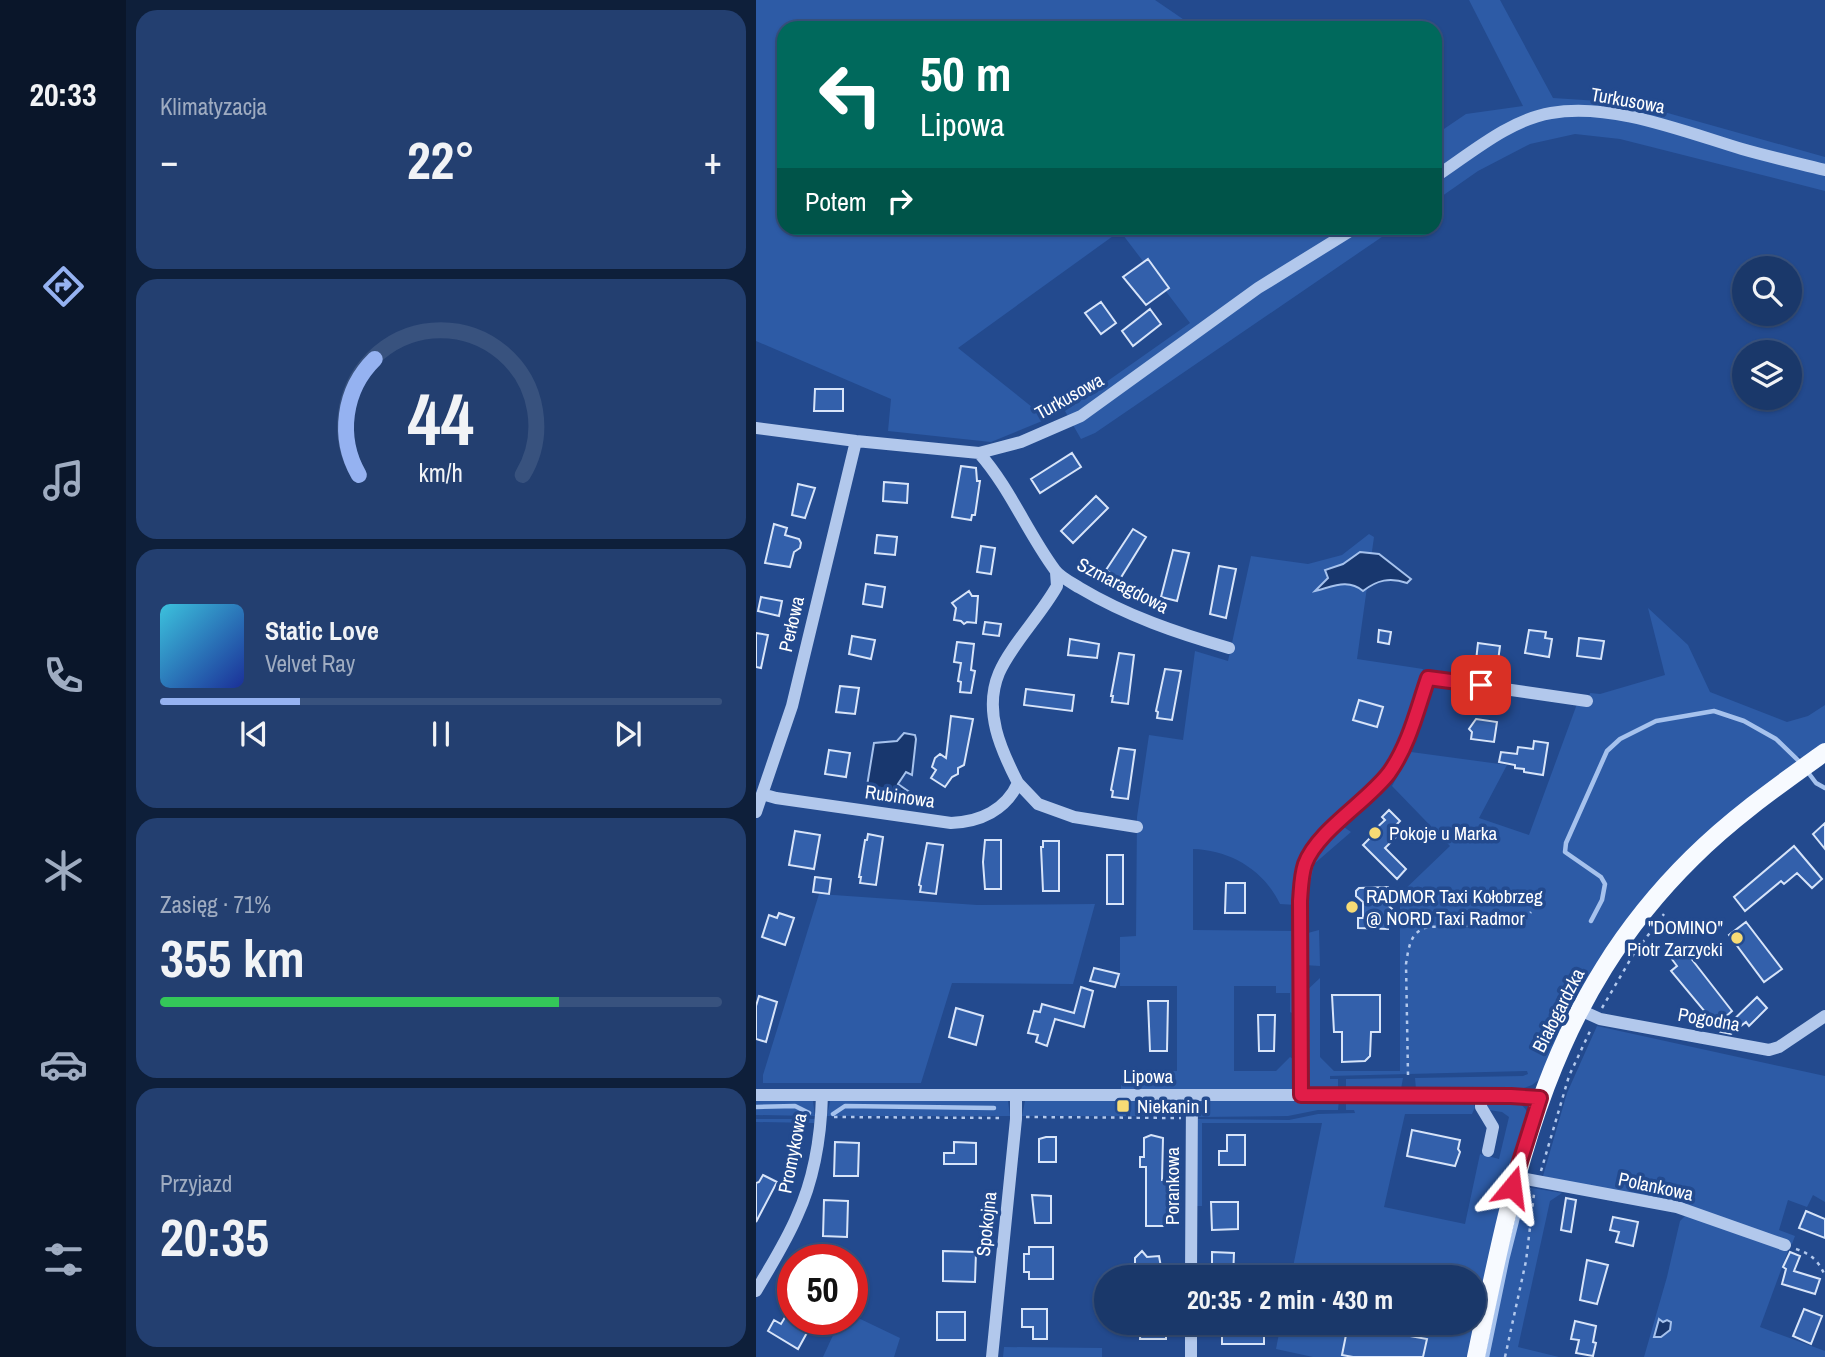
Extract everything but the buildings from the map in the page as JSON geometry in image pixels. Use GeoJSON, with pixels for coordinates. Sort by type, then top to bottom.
{"type":"FeatureCollection","features":[{"type":"Feature","properties":{"kind":"main road","name":"Białogardzka"},"geometry":{"type":"LineString","coordinates":[[1476,1357],[1515,1177],[1540,1098],[1558,1055],[1588,1014],[1623,940],[1674,876],[1723,829],[1812,762]]}},
{"type":"Feature","properties":{"kind":"street","name":"Turkusowa"},"geometry":{"type":"LineString","coordinates":[[1442,172],[1527,120],[1550,113],[1585,110],[1654,122],[1760,154],[1825,170]]}},
{"type":"Feature","properties":{"kind":"street","name":"Turkusowa"},"geometry":{"type":"LineString","coordinates":[[756,428],[979,453],[1021,442],[1081,416],[1258,288],[1343,235]]}},
{"type":"Feature","properties":{"kind":"street","name":"Perłowa"},"geometry":{"type":"LineString","coordinates":[[756,812],[792,706],[856,441]]}},
{"type":"Feature","properties":{"kind":"street","name":"Szmaragdowa"},"geometry":{"type":"LineString","coordinates":[[979,453],[995,471],[1056,572],[1097,598],[1131,615],[1229,648]]}},
{"type":"Feature","properties":{"kind":"street"},"geometry":{"type":"LineString","coordinates":[[1056,572],[1057,586],[999,672],[993,693],[993,719],[999,741],[1018,783],[1038,804],[1074,817],[1137,827]]}},
{"type":"Feature","properties":{"kind":"street"},"geometry":{"type":"LineString","coordinates":[[1301,1095],[1300,901],[1303,873],[1309,855],[1319,842],[1389,772],[1406,740],[1428,678],[1587,701]]}},
{"type":"Feature","properties":{"kind":"street","name":"Rubinowa"},"geometry":{"type":"LineString","coordinates":[[762,794],[960,823],[998,809],[1014,793],[1018,783]]}},
{"type":"Feature","properties":{"kind":"street","name":"Pogodna"},"geometry":{"type":"LineString","coordinates":[[1588,1014],[1769,1050],[1779,1047],[1825,1016]]}},
{"type":"Feature","properties":{"kind":"street","name":"Lipowa"},"geometry":{"type":"LineString","coordinates":[[756,1095],[1480,1095],[1540,1098]]}},
{"type":"Feature","properties":{"kind":"street","name":"Promykowa"},"geometry":{"type":"LineString","coordinates":[[756,1292],[797,1218],[808,1188],[821,1119],[822,1095]]}},
{"type":"Feature","properties":{"kind":"street","name":"Spokojna"},"geometry":{"type":"LineString","coordinates":[[992,1357],[1016,1119],[1016,1095]]}},
{"type":"Feature","properties":{"kind":"street","name":"Porankowa"},"geometry":{"type":"LineString","coordinates":[[1191,1265],[1192,1095]]}},
{"type":"Feature","properties":{"kind":"street"},"geometry":{"type":"LineString","coordinates":[[1480,1095],[1480,1107],[1493,1126],[1489,1151]]}},
{"type":"Feature","properties":{"kind":"street","name":"Polankowa"},"geometry":{"type":"LineString","coordinates":[[1515,1177],[1677,1208],[1785,1245]]}},
{"type":"Feature","properties":{"kind":"street"},"geometry":{"type":"LineString","coordinates":[[1191,1335],[1191,1357]]}},
{"type":"Feature","properties":{"kind":"path"},"geometry":{"type":"LineString","coordinates":[[1505,1357],[1526,1261],[1533,1198],[1588,1014],[1671,904]]}},
{"type":"Feature","properties":{"kind":"path"},"geometry":{"type":"LineString","coordinates":[[1408,1074],[1406,964],[1413,936],[1419,930],[1429,927],[1513,924],[1524,920],[1531,912]]}},
{"type":"Feature","properties":{"kind":"path"},"geometry":{"type":"LineString","coordinates":[[827,1117],[1010,1118]]}},
{"type":"Feature","properties":{"kind":"path"},"geometry":{"type":"LineString","coordinates":[[1022,1117],[1186,1118]]}},
{"type":"Feature","properties":{"kind":"path"},"geometry":{"type":"LineString","coordinates":[[1785,1245],[1819,1262],[1825,1276]]}},
{"type":"Feature","properties":{"kind":"shaded area"},"geometry":{"type":"Polygon","coordinates":[[[756,0],[1155,0],[1186,21],[777,21],[777,235],[1114,235],[958,348],[1047,419],[991,442],[888,431],[891,399],[756,341],[756,0]]]}},
{"type":"Feature","properties":{"kind":"shaded area"},"geometry":{"type":"Polygon","coordinates":[[[1469,0],[1500,0],[1553,98],[1599,101],[1657,110],[1825,157],[1825,191],[1620,139],[1575,134],[1530,144],[1478,171],[1442,196],[1442,130],[1466,114],[1523,106],[1469,0]]]}},
{"type":"Feature","properties":{"kind":"shaded area"},"geometry":{"type":"Polygon","coordinates":[[[1123,235],[1385,235],[1095,433],[1081,439],[1065,411],[1190,323],[1123,235]]]}},
{"type":"Feature","properties":{"kind":"shaded area"},"geometry":{"type":"Polygon","coordinates":[[[1369,534],[1374,537],[1357,659],[1423,669],[1399,747],[1382,775],[1317,838],[1296,905],[1280,904],[1265,881],[1233,858],[1193,849],[1193,930],[1297,931],[1297,1016],[1290,1012],[1290,993],[1276,993],[1276,986],[1234,986],[1234,1071],[1276,1071],[1290,1057],[1297,1061],[1296,1079],[1292,1089],[1121,1090],[1121,1071],[1177,1071],[1177,986],[1120,986],[1120,937],[1136,936],[1137,817],[1149,735],[1183,740],[1195,651],[1228,661],[1251,556],[1308,564],[1342,555],[1369,534]]]}},
{"type":"Feature","properties":{"kind":"shaded area"},"geometry":{"type":"Polygon","coordinates":[[[1360,552],[1379,554],[1411,579],[1407,583],[1384,581],[1363,591],[1346,584],[1315,591],[1328,578],[1325,570],[1343,564],[1360,552]]]}},
{"type":"Feature","properties":{"kind":"shaded area"},"geometry":{"type":"Polygon","coordinates":[[[1648,608],[1688,645],[1710,692],[1787,722],[1808,716],[1825,705],[1825,745],[1802,759],[1799,756],[1796,758],[1798,762],[1692,849],[1540,1079],[1532,1085],[1521,1089],[1416,1089],[1415,1078],[1523,1076],[1528,1074],[1527,1071],[1330,1076],[1330,1079],[1338,1079],[1338,1089],[1311,1089],[1305,1077],[1304,993],[1320,978],[1320,1057],[1334,1071],[1400,1071],[1400,894],[1450,846],[1392,786],[1411,752],[1507,765],[1479,818],[1529,835],[1577,704],[1588,704],[1590,693],[1600,694],[1665,675],[1648,608]]]}},
{"type":"Feature","properties":{"kind":"shaded area"},"geometry":{"type":"Polygon","coordinates":[[[904,733],[915,735],[916,739],[912,775],[906,772],[898,784],[908,791],[902,795],[870,791],[867,786],[874,743],[897,741],[904,733]]]}},
{"type":"Feature","properties":{"kind":"shaded area"},"geometry":{"type":"Polygon","coordinates":[[[1341,825],[1351,832],[1314,864],[1309,889],[1304,885],[1312,856],[1341,825]]]}},
{"type":"Feature","properties":{"kind":"shaded area"},"geometry":{"type":"Polygon","coordinates":[[[819,894],[977,905],[1095,904],[1073,984],[952,983],[921,1083],[763,1083],[763,1075],[819,894]]]}},
{"type":"Feature","properties":{"kind":"shaded area"},"geometry":{"type":"Polygon","coordinates":[[[1319,930],[1320,966],[1304,965],[1304,934],[1319,930]]]}},
{"type":"Feature","properties":{"kind":"shaded area"},"geometry":{"type":"Polygon","coordinates":[[[1597,1026],[1825,1076],[1825,1202],[1813,1195],[1807,1207],[1788,1200],[1779,1230],[1795,1236],[1792,1244],[1681,1206],[1543,1176],[1567,1093],[1597,1026]]]}},
{"type":"Feature","properties":{"kind":"shaded area"},"geometry":{"type":"Polygon","coordinates":[[[1403,1078],[1401,1089],[1346,1089],[1346,1079],[1403,1078]]]}},
{"type":"Feature","properties":{"kind":"shaded area"},"geometry":{"type":"Polygon","coordinates":[[[1182,1100],[1186,1106],[1186,1116],[1130,1116],[1131,1101],[1182,1100]]]}},
{"type":"Feature","properties":{"kind":"shaded area"},"geometry":{"type":"Polygon","coordinates":[[[1200,1100],[1339,1100],[1338,1110],[1318,1110],[1288,1116],[1198,1117],[1200,1100]]]}},
{"type":"Feature","properties":{"kind":"shaded area"},"geometry":{"type":"Polygon","coordinates":[[[1346,1100],[1472,1100],[1475,1107],[1472,1114],[1405,1114],[1384,1207],[1465,1224],[1480,1154],[1499,1159],[1509,1117],[1502,1112],[1489,1110],[1486,1104],[1489,1100],[1512,1101],[1526,1110],[1528,1115],[1486,1290],[1486,1265],[1293,1265],[1322,1123],[1202,1123],[1202,1206],[1196,1206],[1198,1119],[1289,1120],[1318,1114],[1355,1113],[1354,1110],[1346,1110],[1346,1100]]]}},
{"type":"Feature","properties":{"kind":"shaded area"},"geometry":{"type":"Polygon","coordinates":[[[756,1101],[813,1101],[815,1116],[756,1115],[756,1101]]]}},
{"type":"Feature","properties":{"kind":"shaded area"},"geometry":{"type":"Polygon","coordinates":[[[830,1101],[1008,1101],[1010,1116],[827,1116],[830,1101]]]}},
{"type":"Feature","properties":{"kind":"shaded area"},"geometry":{"type":"Polygon","coordinates":[[[1025,1101],[1117,1101],[1117,1107],[1126,1107],[1126,1116],[1022,1116],[1025,1101]]]}},
{"type":"Feature","properties":{"kind":"shaded area"},"geometry":{"type":"Polygon","coordinates":[[[756,1119],[815,1119],[814,1123],[756,1122],[756,1119]]]}},
{"type":"Feature","properties":{"kind":"shaded area"},"geometry":{"type":"Polygon","coordinates":[[[1526,1187],[1562,1193],[1550,1201],[1518,1347],[1559,1357],[1482,1357],[1521,1191],[1526,1187]]]}},
{"type":"Feature","properties":{"kind":"shaded area"},"geometry":{"type":"Polygon","coordinates":[[[1685,1216],[1704,1219],[1788,1251],[1760,1327],[1825,1351],[1825,1357],[1644,1357],[1680,1221],[1685,1216]]]}},
{"type":"Feature","properties":{"kind":"shaded area"},"geometry":{"type":"Polygon","coordinates":[[[1659,1319],[1671,1322],[1670,1330],[1661,1337],[1654,1337],[1659,1319]]]}},
{"type":"Feature","properties":{"kind":"shaded area"},"geometry":{"type":"Polygon","coordinates":[[[868,1323],[900,1338],[894,1357],[823,1357],[833,1335],[868,1335],[868,1323]]]}},
{"type":"Feature","properties":{"kind":"shaded area"},"geometry":{"type":"Polygon","coordinates":[[[1279,1335],[1475,1335],[1470,1357],[1313,1357],[1276,1349],[1279,1335]]]}},
{"type":"Feature","properties":{"kind":"shaded area"},"geometry":{"type":"Polygon","coordinates":[[[1004,1347],[1102,1348],[1102,1357],[1003,1357],[1004,1347]]]}},
{"type":"Feature","properties":{"kind":"waterway"},"geometry":{"type":"LineString","coordinates":[[1591,921],[1602,900],[1605,884],[1601,877],[1565,852],[1566,843],[1607,751],[1620,739],[1656,721],[1714,711],[1744,721],[1776,739],[1802,764]]}},
{"type":"Feature","properties":{"kind":"waterway"},"geometry":{"type":"LineString","coordinates":[[1807,771],[1816,783],[1825,788]]}},
{"type":"Feature","properties":{"kind":"waterway"},"geometry":{"type":"LineString","coordinates":[[756,1107],[795,1106],[809,1113]]}},
{"type":"Feature","properties":{"kind":"waterway"},"geometry":{"type":"LineString","coordinates":[[833,1114],[845,1106],[994,1108]]}},
{"type":"Feature","properties":{"kind":"waterway"},"geometry":{"type":"LineString","coordinates":[[1487,1357],[1524,1193]]}},
{"type":"Feature","properties":{"kind":"place","name":"Pokoje u Marka"},"geometry":{"type":"Point","coordinates":[1375,833]}},
{"type":"Feature","properties":{"kind":"place","name":"RADMOR Taxi Kołobrzeg @ NORD Taxi Radmor"},"geometry":{"type":"Point","coordinates":[1352,907]}},
{"type":"Feature","properties":{"kind":"place","name":"\"DOMINO\" Piotr Zarzycki"},"geometry":{"type":"Point","coordinates":[1737,938]}},
{"type":"Feature","properties":{"kind":"place","name":"Niekanin I"},"geometry":{"type":"Point","coordinates":[1123,1106]}},
{"type":"Feature","properties":{"kind":"route"},"geometry":{"type":"LineString","coordinates":[[1481,685],[1428,678],[1406,740],[1389,772],[1309,855],[1303,873],[1300,901],[1301,1095],[1540,1098],[1512,1187]]}}]}
